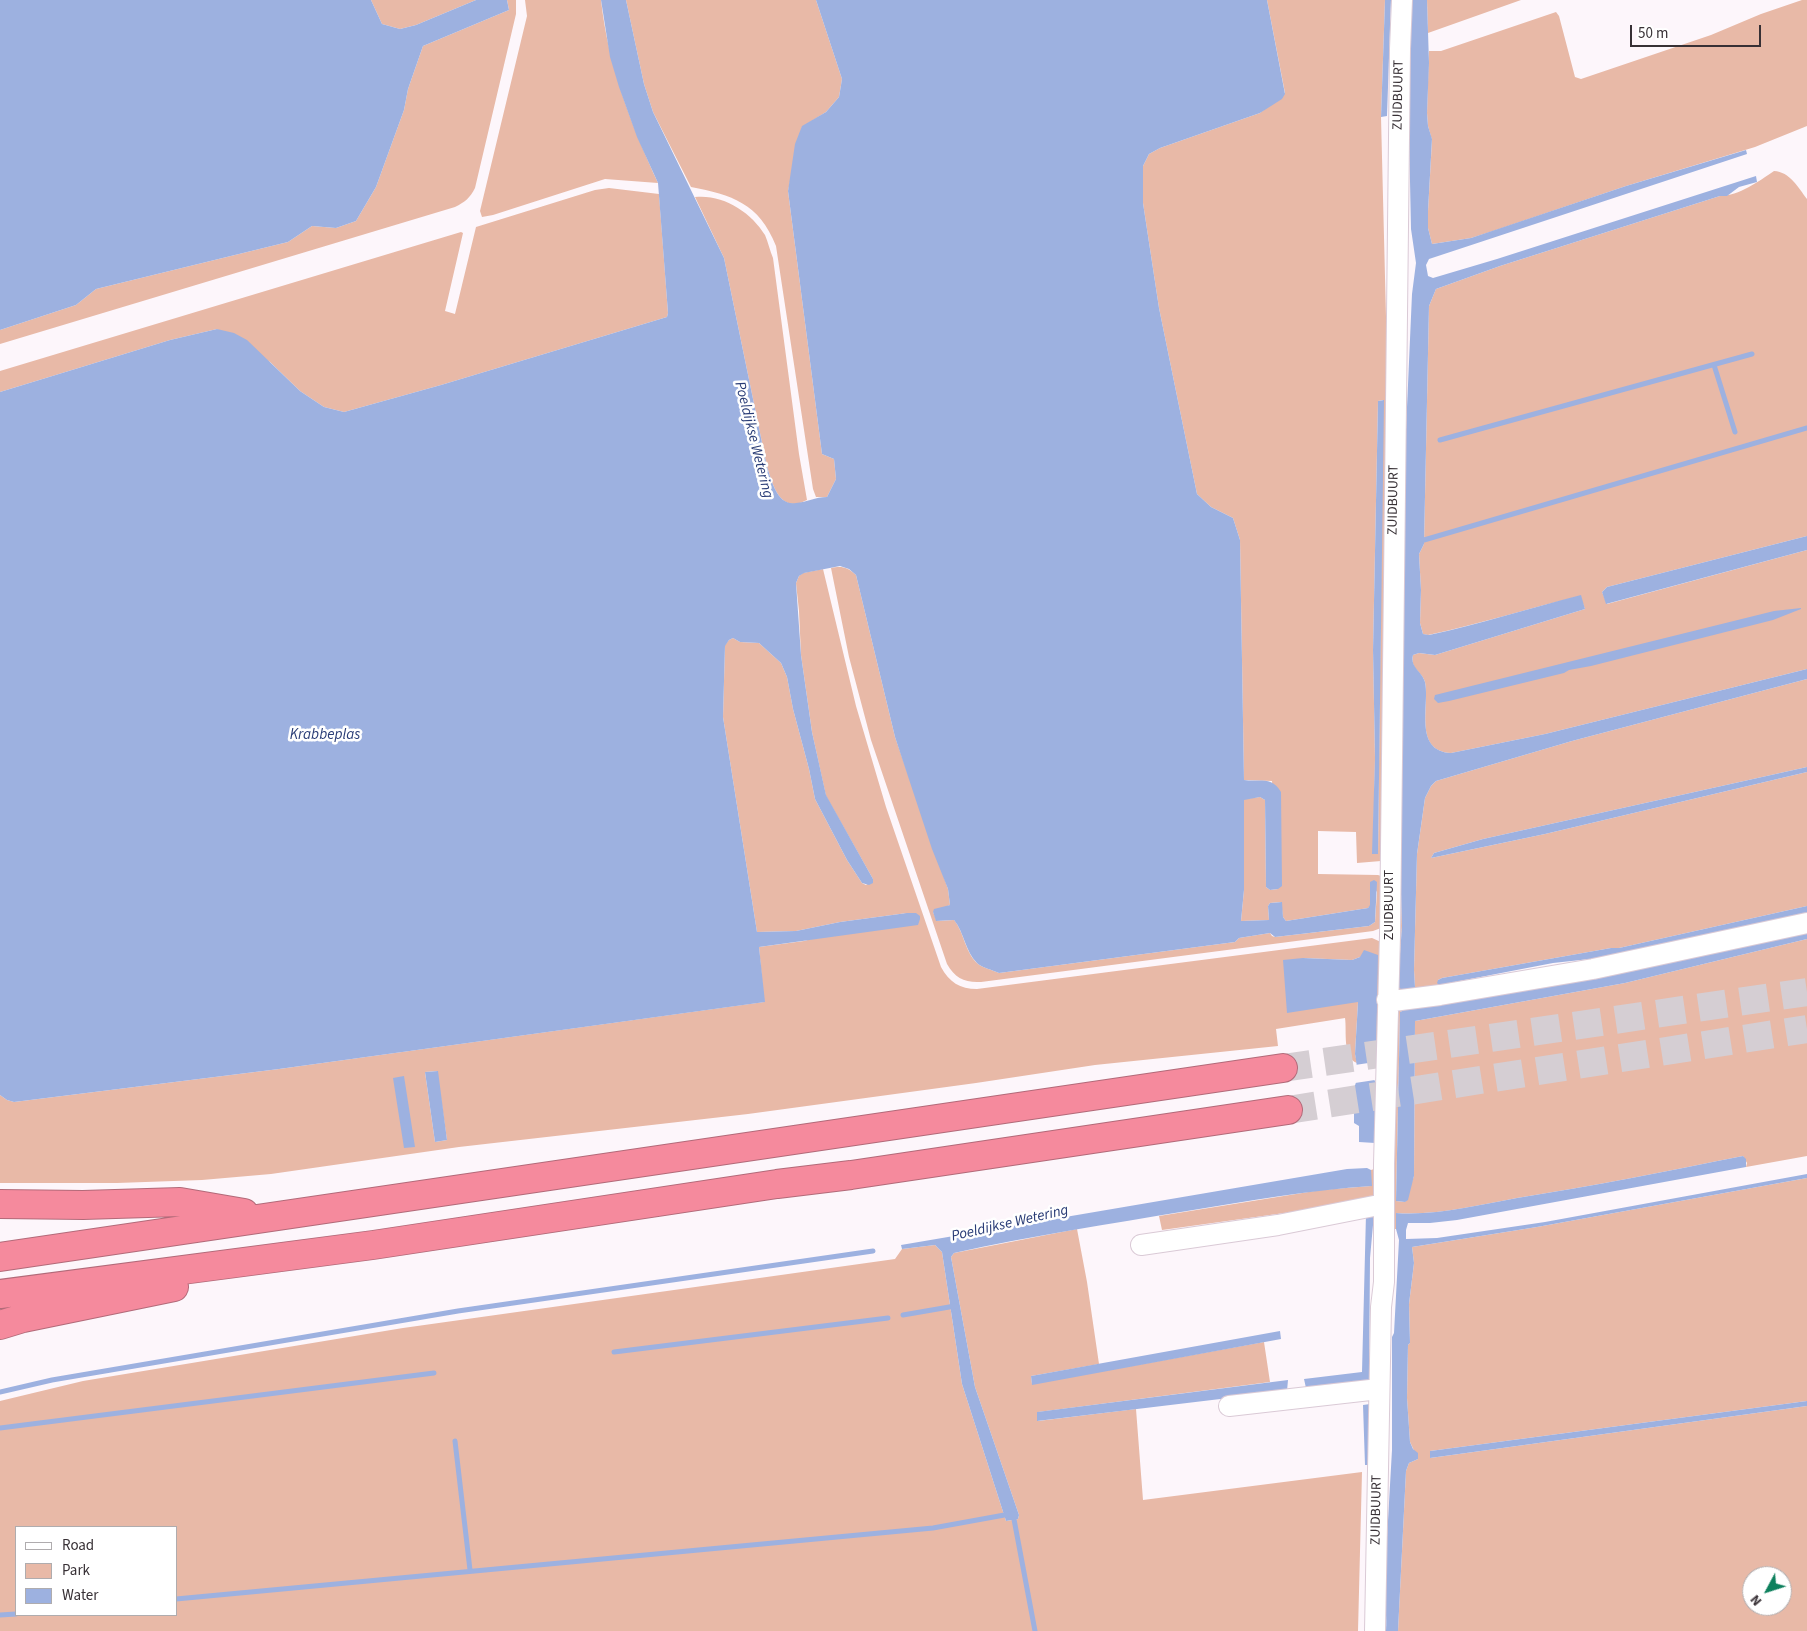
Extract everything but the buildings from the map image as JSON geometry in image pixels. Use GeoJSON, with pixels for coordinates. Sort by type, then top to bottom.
{"type":"FeatureCollection","features":[{"type":"Feature","properties":{"kind":"highway"},"geometry":{"type":"LineString","coordinates":[[0,1257],[1283,1068]]}},
{"type":"Feature","properties":{"kind":"highway"},"geometry":{"type":"LineString","coordinates":[[0,1294],[374,1245],[776,1184],[851,1175],[1288,1110]]}},
{"type":"Feature","properties":{"kind":"highway"},"geometry":{"type":"LineString","coordinates":[[0,1204],[83,1205],[180,1202],[268,1217]]}},
{"type":"Feature","properties":{"kind":"highway"},"geometry":{"type":"LineString","coordinates":[[0,1325],[23,1318],[374,1245]]}},
{"type":"Feature","properties":{"kind":"street","name":"ZUIDBUURT"},"geometry":{"type":"LineString","coordinates":[[1375,1631],[1381,1307],[1384,1282],[1387,1000],[1390,935],[1402,0]]}},
{"type":"Feature","properties":{"kind":"street"},"geometry":{"type":"LineString","coordinates":[[1387,1000],[1393,1001],[1440,995],[1593,969],[1807,923]]}},
{"type":"Feature","properties":{"kind":"street"},"geometry":{"type":"LineString","coordinates":[[1141,1245],[1288,1223],[1384,1204]]}},
{"type":"Feature","properties":{"kind":"street"},"geometry":{"type":"LineString","coordinates":[[1229,1406],[1380,1389]]}},
{"type":"Feature","properties":{"kind":"green space"},"geometry":{"type":"Polygon","coordinates":[[[371,0],[476,0],[416,25],[400,29],[382,24],[371,0]]]}},
{"type":"Feature","properties":{"kind":"green space"},"geometry":{"type":"Polygon","coordinates":[[[507,0],[516,0],[516,14],[475,188],[462,203],[455,207],[0,344],[0,330],[76,305],[96,289],[288,242],[312,226],[336,228],[356,221],[376,187],[404,110],[408,89],[423,46],[509,10],[507,0]]]}},
{"type":"Feature","properties":{"kind":"green space"},"geometry":{"type":"Polygon","coordinates":[[[525,0],[601,0],[609,48],[622,94],[658,183],[605,179],[482,217],[480,211],[527,16],[525,0]]]}},
{"type":"Feature","properties":{"kind":"green space"},"geometry":{"type":"Polygon","coordinates":[[[626,0],[816,0],[842,79],[839,97],[826,112],[802,127],[788,191],[822,454],[834,459],[836,479],[827,497],[816,497],[813,489],[776,246],[761,220],[743,203],[719,194],[691,187],[653,112],[644,84],[626,0]]]}},
{"type":"Feature","properties":{"kind":"green space"},"geometry":{"type":"Polygon","coordinates":[[[1267,0],[1385,0],[1381,117],[1386,317],[1390,371],[1384,857],[1381,861],[1357,863],[1356,832],[1318,831],[1318,874],[1381,876],[1381,928],[1373,931],[981,982],[970,982],[961,979],[953,973],[947,964],[871,740],[849,657],[831,568],[844,568],[856,575],[895,737],[948,889],[950,905],[933,912],[937,921],[954,920],[970,953],[979,965],[999,973],[1235,942],[1239,938],[1270,933],[1275,937],[1369,926],[1375,922],[1377,892],[1370,882],[1370,906],[1368,908],[1286,921],[1283,917],[1281,902],[1270,903],[1268,906],[1269,920],[1241,921],[1244,890],[1244,799],[1260,797],[1265,800],[1266,887],[1270,890],[1278,889],[1272,781],[1244,780],[1240,540],[1233,518],[1211,507],[1197,494],[1159,308],[1143,203],[1143,166],[1149,154],[1160,148],[1260,113],[1285,93],[1267,0]],[[1383,400],[1378,401],[1373,650],[1375,758],[1373,854],[1378,854],[1383,400]]]}},
{"type":"Feature","properties":{"kind":"green space"},"geometry":{"type":"Polygon","coordinates":[[[1427,0],[1521,0],[1428,33],[1427,0]]]}},
{"type":"Feature","properties":{"kind":"green space"},"geometry":{"type":"Polygon","coordinates":[[[1807,0],[1807,126],[1755,147],[1626,186],[1471,238],[1432,244],[1428,228],[1432,140],[1427,113],[1429,51],[1441,51],[1556,12],[1559,16],[1575,77],[1581,79],[1711,35],[1761,14],[1807,0]]]}},
{"type":"Feature","properties":{"kind":"green space"},"geometry":{"type":"Polygon","coordinates":[[[1774,171],[1789,177],[1807,199],[1807,536],[1607,587],[1602,592],[1607,604],[1807,550],[1807,669],[1545,734],[1451,753],[1439,750],[1427,736],[1425,682],[1413,664],[1413,655],[1419,653],[1435,655],[1585,609],[1580,596],[1447,631],[1428,635],[1423,634],[1420,623],[1419,554],[1424,544],[1429,306],[1436,289],[1500,266],[1720,196],[1734,194],[1774,171]]]}},
{"type":"Feature","properties":{"kind":"green space"},"geometry":{"type":"Polygon","coordinates":[[[609,188],[659,194],[667,317],[344,412],[324,407],[300,391],[270,362],[217,329],[170,340],[0,392],[0,371],[461,232],[463,233],[445,311],[455,314],[476,227],[595,190],[609,188]]]}},
{"type":"Feature","properties":{"kind":"green space"},"geometry":{"type":"Polygon","coordinates":[[[695,197],[716,198],[744,212],[765,235],[773,258],[799,454],[807,500],[799,504],[789,503],[779,496],[767,467],[724,258],[695,197]]]}},
{"type":"Feature","properties":{"kind":"green space"},"geometry":{"type":"Polygon","coordinates":[[[823,569],[856,706],[886,807],[941,967],[951,981],[965,988],[977,989],[1372,938],[1381,942],[1377,1061],[1373,1062],[1360,957],[1352,960],[1303,958],[1358,1002],[1355,1054],[1357,1063],[1352,1060],[1347,1050],[1345,1018],[1276,1029],[1278,1046],[1095,1065],[748,1114],[459,1147],[271,1174],[202,1180],[117,1183],[0,1183],[0,1095],[14,1102],[279,1069],[764,1002],[759,947],[804,941],[907,913],[840,922],[796,931],[757,932],[723,717],[725,645],[733,638],[740,642],[759,643],[781,663],[787,677],[815,799],[847,860],[862,883],[866,885],[873,879],[826,796],[812,732],[801,655],[796,583],[799,576],[803,573],[823,569]],[[437,1071],[425,1072],[435,1142],[447,1140],[437,1071]]]}},
{"type":"Feature","properties":{"kind":"green space"},"geometry":{"type":"Polygon","coordinates":[[[1807,679],[1807,767],[1483,839],[1434,853],[1431,858],[1545,834],[1807,772],[1807,906],[1619,948],[1442,978],[1438,980],[1439,985],[1402,995],[1394,985],[1401,685],[1403,734],[1399,829],[1402,926],[1398,982],[1415,987],[1417,854],[1425,798],[1436,781],[1572,741],[1807,679]]]}},
{"type":"Feature","properties":{"kind":"green space"},"geometry":{"type":"Polygon","coordinates":[[[1807,939],[1807,1156],[1746,1167],[1747,1163],[1743,1156],[1457,1209],[1411,1214],[1396,1213],[1396,1229],[1389,1229],[1397,1008],[1441,998],[1400,1012],[1396,1201],[1405,1202],[1414,1176],[1415,1021],[1625,983],[1807,939]]]}},
{"type":"Feature","properties":{"kind":"green space"},"geometry":{"type":"Polygon","coordinates":[[[1377,1168],[1378,1200],[1162,1230],[1159,1216],[1321,1190],[1371,1186],[1371,1170],[1377,1168]]]}},
{"type":"Feature","properties":{"kind":"green space"},"geometry":{"type":"Polygon","coordinates":[[[1807,1178],[1807,1401],[1430,1451],[1430,1458],[1807,1406],[1807,1631],[1398,1631],[1406,1471],[1409,1463],[1418,1459],[1410,1442],[1407,1398],[1408,1345],[1410,1343],[1409,1304],[1414,1263],[1412,1247],[1537,1227],[1807,1178]]]}},
{"type":"Feature","properties":{"kind":"green space"},"geometry":{"type":"Polygon","coordinates":[[[1077,1229],[1099,1364],[1031,1376],[1032,1384],[1264,1342],[1270,1382],[1038,1412],[1038,1421],[1136,1409],[1143,1500],[1362,1472],[1358,1631],[0,1631],[0,1401],[83,1381],[403,1328],[895,1259],[902,1249],[935,1245],[942,1252],[962,1384],[1006,1521],[1018,1519],[1019,1515],[975,1387],[951,1257],[954,1253],[1077,1229]]]}},
{"type":"Feature","properties":{"kind":"water"},"geometry":{"type":"Polygon","coordinates":[[[0,0],[371,0],[382,24],[400,29],[416,25],[476,0],[507,0],[509,10],[423,46],[408,89],[404,110],[376,187],[356,221],[336,228],[312,226],[288,242],[96,289],[76,305],[0,330],[0,0]]]}},
{"type":"Feature","properties":{"kind":"water","name":"Krabbeplas"},"geometry":{"type":"Polygon","coordinates":[[[601,0],[626,0],[644,84],[653,112],[724,258],[771,479],[776,491],[784,501],[796,503],[827,497],[836,479],[834,459],[822,454],[788,191],[795,144],[802,126],[826,112],[839,97],[842,79],[816,0],[1267,0],[1285,94],[1282,99],[1260,113],[1160,148],[1149,154],[1143,166],[1143,203],[1159,308],[1197,494],[1211,507],[1233,518],[1240,540],[1244,780],[1270,782],[1281,792],[1282,886],[1278,889],[1270,890],[1266,887],[1265,800],[1260,797],[1244,800],[1244,890],[1241,921],[1269,920],[1268,906],[1270,903],[1282,902],[1283,917],[1286,921],[1368,908],[1370,905],[1370,882],[1374,880],[1377,882],[1375,922],[1369,926],[1275,937],[1270,933],[1239,938],[1235,942],[999,973],[979,965],[970,953],[954,920],[936,921],[934,909],[950,905],[948,889],[932,849],[895,737],[856,575],[849,569],[840,566],[804,573],[799,576],[796,583],[801,655],[812,732],[826,795],[873,879],[873,883],[869,885],[862,883],[847,860],[815,799],[787,677],[781,663],[759,643],[740,642],[733,638],[725,646],[723,717],[757,932],[796,931],[840,922],[907,913],[916,913],[920,916],[918,925],[759,947],[765,1002],[279,1069],[14,1102],[7,1100],[0,1095],[0,392],[170,340],[217,329],[234,333],[247,340],[300,391],[324,407],[344,412],[667,317],[658,183],[637,137],[619,87],[610,57],[601,0]]]}},
{"type":"Feature","properties":{"kind":"water"},"geometry":{"type":"Polygon","coordinates":[[[1385,0],[1391,0],[1387,116],[1381,117],[1385,0]]]}},
{"type":"Feature","properties":{"kind":"water"},"geometry":{"type":"Polygon","coordinates":[[[1411,0],[1427,0],[1429,63],[1427,113],[1432,139],[1428,228],[1432,244],[1471,238],[1626,186],[1746,150],[1747,154],[1429,259],[1426,265],[1428,276],[1433,278],[1497,259],[1756,176],[1757,182],[1739,187],[1727,196],[1720,196],[1500,266],[1436,289],[1429,306],[1424,544],[1419,554],[1420,623],[1423,634],[1429,635],[1448,631],[1581,595],[1585,609],[1435,655],[1419,653],[1413,655],[1413,663],[1425,682],[1427,736],[1439,750],[1451,753],[1545,734],[1807,669],[1807,679],[1572,741],[1436,781],[1425,798],[1417,854],[1415,987],[1414,989],[1404,990],[1399,988],[1398,982],[1402,926],[1399,829],[1403,734],[1399,588],[1412,294],[1416,263],[1411,229],[1408,85],[1411,0]]]}},
{"type":"Feature","properties":{"kind":"water"},"geometry":{"type":"Polygon","coordinates":[[[1384,400],[1378,854],[1372,854],[1375,758],[1373,650],[1378,401],[1384,400]]]}},
{"type":"Feature","properties":{"kind":"water"},"geometry":{"type":"Polygon","coordinates":[[[1807,536],[1807,550],[1606,604],[1602,592],[1607,587],[1807,536]]]}},
{"type":"Feature","properties":{"kind":"water"},"geometry":{"type":"Polygon","coordinates":[[[1801,608],[1773,620],[1569,670],[1564,673],[1449,701],[1438,703],[1434,699],[1435,695],[1774,611],[1801,608]]]}},
{"type":"Feature","properties":{"kind":"water"},"geometry":{"type":"Polygon","coordinates":[[[1807,767],[1807,772],[1545,834],[1431,858],[1434,853],[1483,839],[1807,767]]]}},
{"type":"Feature","properties":{"kind":"water"},"geometry":{"type":"Polygon","coordinates":[[[1807,906],[1807,914],[1599,958],[1553,963],[1439,985],[1437,983],[1442,978],[1619,948],[1807,906]]]}},
{"type":"Feature","properties":{"kind":"water"},"geometry":{"type":"Polygon","coordinates":[[[1807,931],[1807,939],[1625,983],[1415,1021],[1414,1176],[1408,1200],[1405,1202],[1396,1201],[1400,1012],[1407,1009],[1807,931]]]}},
{"type":"Feature","properties":{"kind":"water"},"geometry":{"type":"Polygon","coordinates":[[[1364,950],[1378,955],[1376,1057],[1373,1070],[1376,1084],[1375,1143],[1359,1142],[1359,1126],[1354,1123],[1358,1002],[1287,1013],[1283,960],[1303,958],[1352,960],[1360,957],[1364,950]]]}},
{"type":"Feature","properties":{"kind":"water"},"geometry":{"type":"Polygon","coordinates":[[[438,1071],[447,1140],[435,1142],[425,1072],[438,1071]]]}},
{"type":"Feature","properties":{"kind":"water"},"geometry":{"type":"Polygon","coordinates":[[[404,1076],[415,1147],[404,1148],[393,1078],[404,1076]]]}},
{"type":"Feature","properties":{"kind":"water"},"geometry":{"type":"Polygon","coordinates":[[[1743,1156],[1746,1159],[1746,1167],[1457,1220],[1408,1223],[1406,1239],[1437,1238],[1545,1222],[1807,1174],[1807,1178],[1537,1227],[1412,1247],[1414,1263],[1409,1304],[1410,1343],[1408,1345],[1407,1398],[1410,1442],[1413,1449],[1418,1453],[1418,1459],[1409,1463],[1406,1471],[1398,1631],[1386,1631],[1384,1590],[1392,1450],[1392,1337],[1394,1333],[1399,1240],[1396,1229],[1396,1213],[1426,1213],[1456,1209],[1743,1156]]]}},
{"type":"Feature","properties":{"kind":"water"},"geometry":{"type":"Polygon","coordinates":[[[1367,1168],[1371,1170],[1372,1186],[1302,1193],[1233,1203],[954,1253],[951,1257],[975,1387],[1019,1515],[1018,1519],[1006,1521],[962,1384],[942,1252],[935,1245],[902,1249],[901,1245],[1347,1169],[1367,1168]]]}},
{"type":"Feature","properties":{"kind":"water"},"geometry":{"type":"Polygon","coordinates":[[[1366,1214],[1374,1214],[1370,1258],[1369,1382],[1306,1388],[1304,1379],[1362,1372],[1366,1214]]]}},
{"type":"Feature","properties":{"kind":"water"},"geometry":{"type":"Polygon","coordinates":[[[1280,1331],[1281,1339],[1032,1385],[1031,1376],[1280,1331]]]}},
{"type":"Feature","properties":{"kind":"water"},"geometry":{"type":"Polygon","coordinates":[[[1288,1380],[1287,1391],[1037,1421],[1037,1412],[1288,1380]]]}},
{"type":"Feature","properties":{"kind":"water"},"geometry":{"type":"Polygon","coordinates":[[[1807,1401],[1807,1406],[1430,1458],[1430,1451],[1807,1401]]]}},
{"type":"Feature","properties":{"kind":"water"},"geometry":{"type":"Polygon","coordinates":[[[1370,1404],[1372,1465],[1365,1465],[1363,1405],[1370,1404]]]}},
{"type":"Feature","properties":{"kind":"pier"},"geometry":{"type":"Polygon","coordinates":[[[1375,1062],[1375,1080],[1355,1083],[1355,1065],[1375,1062]]]}},
{"type":"Feature","properties":{"kind":"waterway"},"geometry":{"type":"LineString","coordinates":[[1440,440],[1752,354]]}},
{"type":"Feature","properties":{"kind":"waterway"},"geometry":{"type":"LineString","coordinates":[[1714,365],[1735,432]]}},
{"type":"Feature","properties":{"kind":"waterway"},"geometry":{"type":"LineString","coordinates":[[1424,540],[1807,428]]}},
{"type":"Feature","properties":{"kind":"waterway"},"geometry":{"type":"LineString","coordinates":[[0,1392],[52,1380],[458,1311],[873,1251]]}},
{"type":"Feature","properties":{"kind":"waterway"},"geometry":{"type":"LineString","coordinates":[[903,1315],[955,1306]]}},
{"type":"Feature","properties":{"kind":"waterway"},"geometry":{"type":"LineString","coordinates":[[614,1352],[888,1318]]}},
{"type":"Feature","properties":{"kind":"waterway"},"geometry":{"type":"LineString","coordinates":[[0,1428],[434,1373]]}},
{"type":"Feature","properties":{"kind":"waterway"},"geometry":{"type":"LineString","coordinates":[[455,1441],[470,1570]]}},
{"type":"Feature","properties":{"kind":"waterway"},"geometry":{"type":"LineString","coordinates":[[178,1599],[933,1528],[1010,1514]]}},
{"type":"Feature","properties":{"kind":"waterway","name":"Poeldijkse Wetering"},"geometry":{"type":"LineString","coordinates":[[1013,1514],[1035,1631]]}},
{"type":"Feature","properties":{"kind":"waterway"},"geometry":{"type":"LineString","coordinates":[[0,1615],[15,1614]]}},
{"type":"Feature","properties":{"kind":"tunnel"},"geometry":{"type":"LineString","coordinates":[[1283,1068],[1807,992]]}},
{"type":"Feature","properties":{"kind":"tunnel"},"geometry":{"type":"LineString","coordinates":[[1288,1110],[1807,1029]]}}]}
